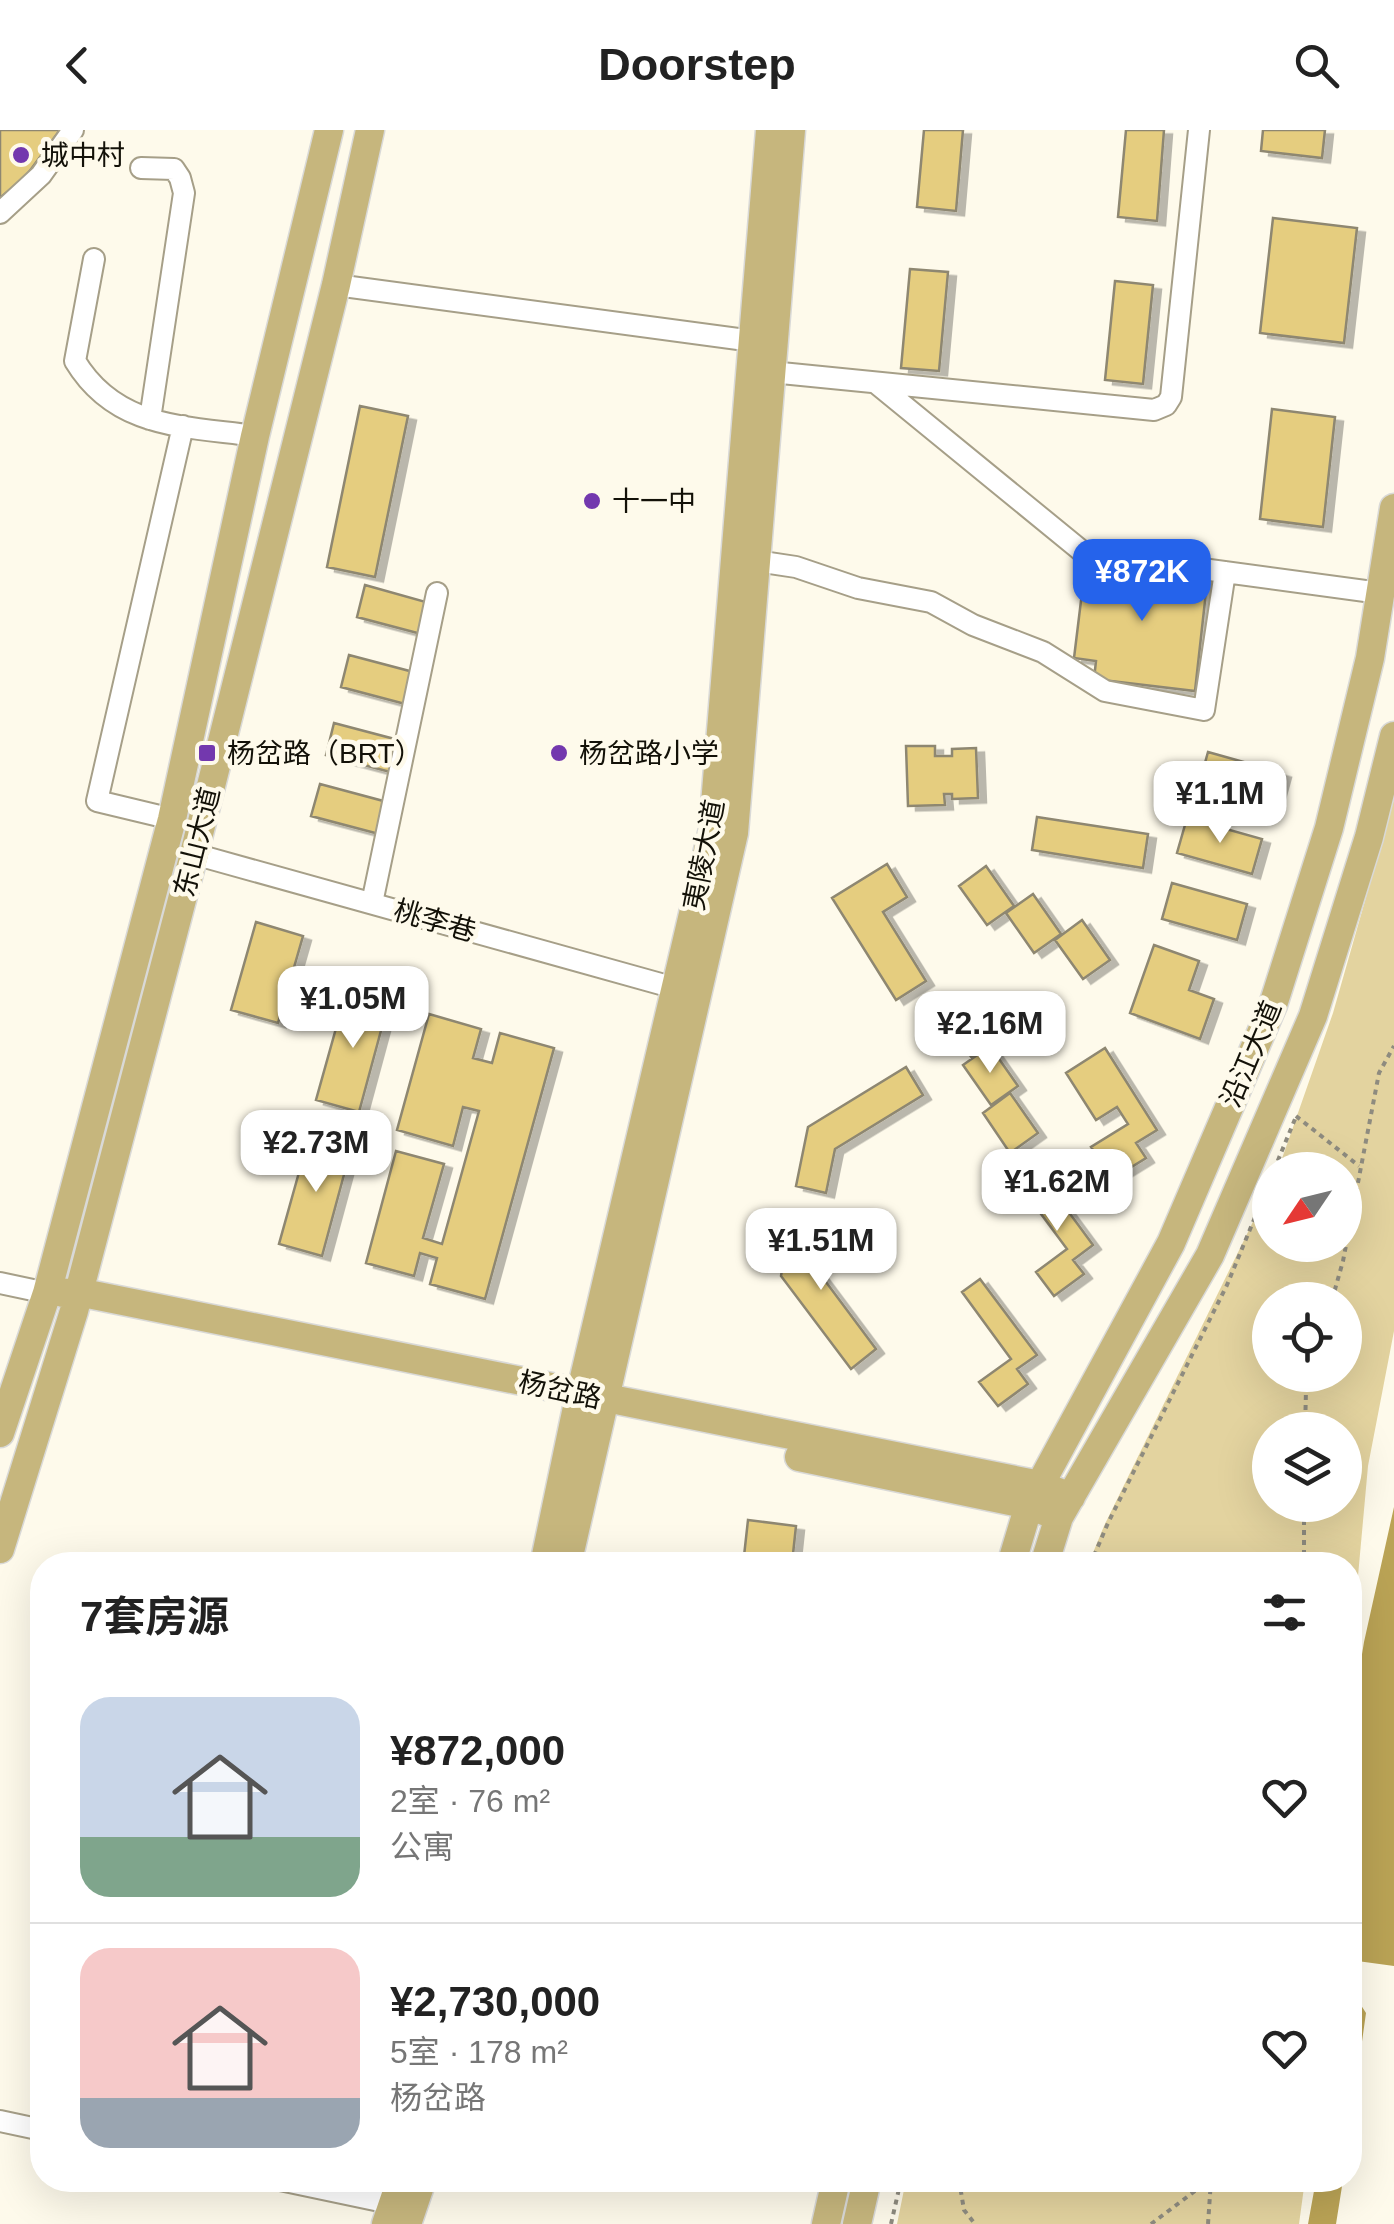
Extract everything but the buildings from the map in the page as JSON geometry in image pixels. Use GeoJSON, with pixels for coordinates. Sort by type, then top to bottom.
{"type":"FeatureCollection","features":[{"type":"Feature","properties":{"kind":"main road","name":"东山大道"},"geometry":{"type":"LineString","coordinates":[[0,1433],[47,1293],[172,819],[256,436],[329,130]]}},
{"type":"Feature","properties":{"kind":"main road","name":"东山大道"},"geometry":{"type":"LineString","coordinates":[[0,1549],[76,1302],[194,854],[336,285],[370,130]]}},
{"type":"Feature","properties":{"kind":"main road","name":"夷陵大道"},"geometry":{"type":"LineString","coordinates":[[570,1552],[590,1405],[675,988],[713,829],[770,130]]}},
{"type":"Feature","properties":{"kind":"main road","name":"夷陵大道"},"geometry":{"type":"LineString","coordinates":[[548,1552],[590,1405],[734,832],[791,130]]}},
{"type":"Feature","properties":{"kind":"main road","name":"沿江大道"},"geometry":{"type":"LineString","coordinates":[[1015,1552],[1035,1495],[1170,1243],[1273,1005],[1329,828],[1370,658],[1394,508]]}},
{"type":"Feature","properties":{"kind":"main road","name":"沿江大道"},"geometry":{"type":"LineString","coordinates":[[1049,1552],[1065,1507],[1210,1256],[1306,1033],[1369,838],[1394,736]]}},
{"type":"Feature","properties":{"kind":"main road","name":"杨岔路"},"geometry":{"type":"LineString","coordinates":[[47,1293],[76,1302],[1035,1495],[1065,1507]]}},
{"type":"Feature","properties":{"kind":"main road"},"geometry":{"type":"LineString","coordinates":[[826,2224],[833,2192]]}},
{"type":"Feature","properties":{"kind":"main road"},"geometry":{"type":"LineString","coordinates":[[857,2224],[864,2192]]}},
{"type":"Feature","properties":{"kind":"street"},"geometry":{"type":"LineString","coordinates":[[0,214],[41,175],[73,130]]}},
{"type":"Feature","properties":{"kind":"street"},"geometry":{"type":"LineString","coordinates":[[771,372],[1154,410],[1166,405],[1172,397],[1198,130]]}},
{"type":"Feature","properties":{"kind":"street"},"geometry":{"type":"LineString","coordinates":[[141,168],[174,169],[184,194],[150,419]]}},
{"type":"Feature","properties":{"kind":"street"},"geometry":{"type":"LineString","coordinates":[[94,258],[76,361],[87,380],[108,401],[134,416],[256,436]]}},
{"type":"Feature","properties":{"kind":"street"},"geometry":{"type":"LineString","coordinates":[[336,285],[753,341]]}},
{"type":"Feature","properties":{"kind":"street"},"geometry":{"type":"LineString","coordinates":[[875,382],[1084,553],[1380,593]]}},
{"type":"Feature","properties":{"kind":"street"},"geometry":{"type":"LineString","coordinates":[[172,819],[97,800],[183,426]]}},
{"type":"Feature","properties":{"kind":"street"},"geometry":{"type":"LineString","coordinates":[[756,561],[796,567],[858,588],[931,602],[1043,652],[1105,692],[1204,710],[1225,572]]}},
{"type":"Feature","properties":{"kind":"street"},"geometry":{"type":"LineString","coordinates":[[372,903],[438,593]]}},
{"type":"Feature","properties":{"kind":"street","name":"桃李巷"},"geometry":{"type":"LineString","coordinates":[[194,854],[675,988]]}},
{"type":"Feature","properties":{"kind":"street","name":"杨岔路"},"geometry":{"type":"LineString","coordinates":[[0,1283],[47,1293]]}},
{"type":"Feature","properties":{"kind":"street"},"geometry":{"type":"LineString","coordinates":[[0,2122],[30,2128]]}},
{"type":"Feature","properties":{"kind":"street"},"geometry":{"type":"LineString","coordinates":[[330,2192],[397,2208]]}},
{"type":"Feature","properties":{"kind":"path"},"geometry":{"type":"LineString","coordinates":[[1362,1163],[1379,1073],[1394,1046]]}},
{"type":"Feature","properties":{"kind":"path"},"geometry":{"type":"LineString","coordinates":[[1296,1116],[1341,1152]]}},
{"type":"Feature","properties":{"kind":"path"},"geometry":{"type":"LineString","coordinates":[[1096,1552],[1228,1285],[1252,1226]]}},
{"type":"Feature","properties":{"kind":"path"},"geometry":{"type":"LineString","coordinates":[[1304,1522],[1304,1552]]}},
{"type":"Feature","properties":{"kind":"path"},"geometry":{"type":"LineString","coordinates":[[891,2224],[898,2192]]}},
{"type":"Feature","properties":{"kind":"path"},"geometry":{"type":"LineString","coordinates":[[962,2192],[964,2210],[975,2224]]}},
{"type":"Feature","properties":{"kind":"path"},"geometry":{"type":"LineString","coordinates":[[1152,2224],[1193,2192]]}},
{"type":"Feature","properties":{"kind":"path"},"geometry":{"type":"LineString","coordinates":[[1208,2224],[1210,2192]]}},
{"type":"Feature","properties":{"kind":"shaded area"},"geometry":{"type":"Polygon","coordinates":[[[1394,799],[1394,1331],[1368,1466],[1360,1552],[1093,1552],[1252,1224],[1252,1262],[1362,1262],[1362,1152],[1284,1152],[1333,1013],[1394,799]]]}},
{"type":"Feature","properties":{"kind":"shaded area"},"geometry":{"type":"Polygon","coordinates":[[[1394,1507],[1394,2224],[1308,2224],[1314,2192],[1362,2192],[1364,1642],[1394,1507]]]}},
{"type":"Feature","properties":{"kind":"shaded area"},"geometry":{"type":"Polygon","coordinates":[[[904,2192],[1303,2192],[1299,2224],[897,2224],[904,2192]]]}},
{"type":"Feature","properties":{"kind":"pier"},"geometry":{"type":"Polygon","coordinates":[[[1362,1962],[1394,1966],[1394,2224],[1336,2224],[1341,2192],[1362,2192],[1362,2042],[1366,2013],[1362,2007],[1362,1962]]]}},
{"type":"Feature","properties":{"kind":"place","name":"城中村"},"geometry":{"type":"Point","coordinates":[21,155]}},
{"type":"Feature","properties":{"kind":"place","name":"十一中"},"geometry":{"type":"Point","coordinates":[592,501]}},
{"type":"Feature","properties":{"kind":"place","name":"杨岔路（BRT）"},"geometry":{"type":"Point","coordinates":[207,753]}},
{"type":"Feature","properties":{"kind":"place","name":"杨岔路小学"},"geometry":{"type":"Point","coordinates":[559,753]}}]}
